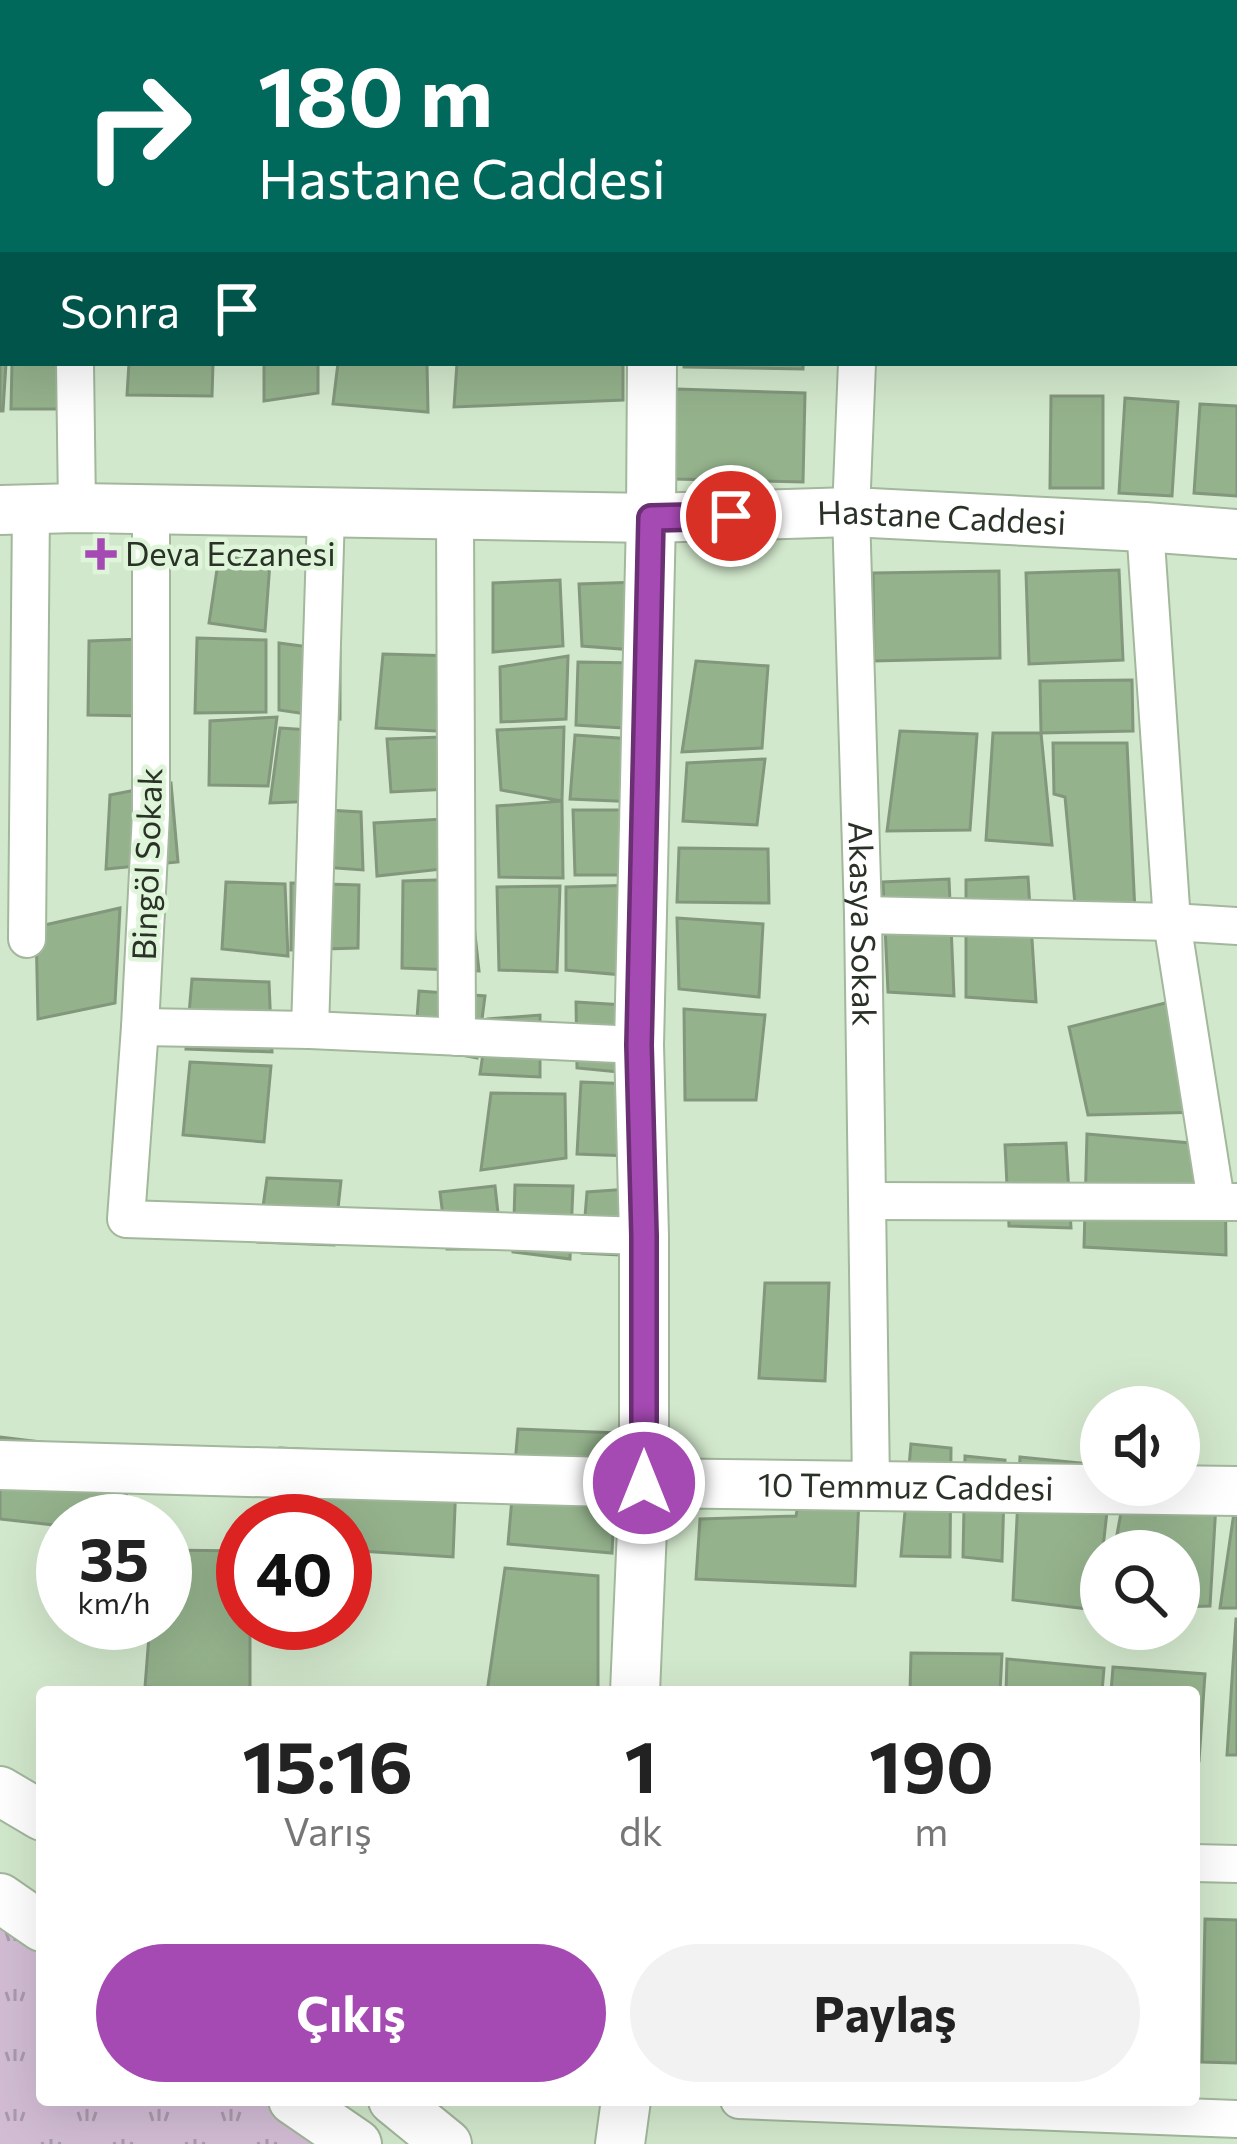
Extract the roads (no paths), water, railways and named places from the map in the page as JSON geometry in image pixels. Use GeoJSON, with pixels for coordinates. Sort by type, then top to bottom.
{"type":"FeatureCollection","features":[{"type":"Feature","properties":{"kind":"street"},"geometry":{"type":"LineString","coordinates":[[27,939],[36,509],[74,366]]}},
{"type":"Feature","properties":{"kind":"street"},"geometry":{"type":"LineString","coordinates":[[635,1686],[644,1483],[639,1045],[652,366]]}},
{"type":"Feature","properties":{"kind":"street","name":"Akasya Sokak"},"geometry":{"type":"LineString","coordinates":[[857,366],[851,512],[863,915],[871,1484]]}},
{"type":"Feature","properties":{"kind":"street","name":"Hastane Caddesi"},"geometry":{"type":"LineString","coordinates":[[36,509],[651,518],[851,512],[1237,534]]}},
{"type":"Feature","properties":{"kind":"street","name":"Bingöl Sokak"},"geometry":{"type":"LineString","coordinates":[[151,509],[151,814],[126,1219],[644,1236]]}},
{"type":"Feature","properties":{"kind":"street"},"geometry":{"type":"LineString","coordinates":[[310,1030],[326,514]]}},
{"type":"Feature","properties":{"kind":"street"},"geometry":{"type":"LineString","coordinates":[[455,515],[457,1037]]}},
{"type":"Feature","properties":{"kind":"street"},"geometry":{"type":"LineString","coordinates":[[868,1201],[1226,1202],[1172,922],[1145,527]]}},
{"type":"Feature","properties":{"kind":"street"},"geometry":{"type":"LineString","coordinates":[[863,915],[1237,926]]}},
{"type":"Feature","properties":{"kind":"street"},"geometry":{"type":"LineString","coordinates":[[140,1027],[639,1045]]}},
{"type":"Feature","properties":{"kind":"street","name":"10 Temmuz Caddesi"},"geometry":{"type":"LineString","coordinates":[[0,1465],[644,1483],[1237,1491]]}},
{"type":"Feature","properties":{"kind":"street"},"geometry":{"type":"LineString","coordinates":[[0,1791],[36,1812]]}},
{"type":"Feature","properties":{"kind":"street"},"geometry":{"type":"LineString","coordinates":[[1200,1863],[1237,1864]]}},
{"type":"Feature","properties":{"kind":"street"},"geometry":{"type":"LineString","coordinates":[[0,1898],[36,1923]]}},
{"type":"Feature","properties":{"kind":"street"},"geometry":{"type":"LineString","coordinates":[[302,2106],[357,2144]]}},
{"type":"Feature","properties":{"kind":"street"},"geometry":{"type":"LineString","coordinates":[[400,2106],[447,2144]]}},
{"type":"Feature","properties":{"kind":"street"},"geometry":{"type":"LineString","coordinates":[[620,2144],[625,2106]]}},
{"type":"Feature","properties":{"kind":"street"},"geometry":{"type":"LineString","coordinates":[[896,2106],[1237,2119]]}},
{"type":"Feature","properties":{"kind":"place","name":"Deva Eczanesi"},"geometry":{"type":"Point","coordinates":[101,554]}}]}
